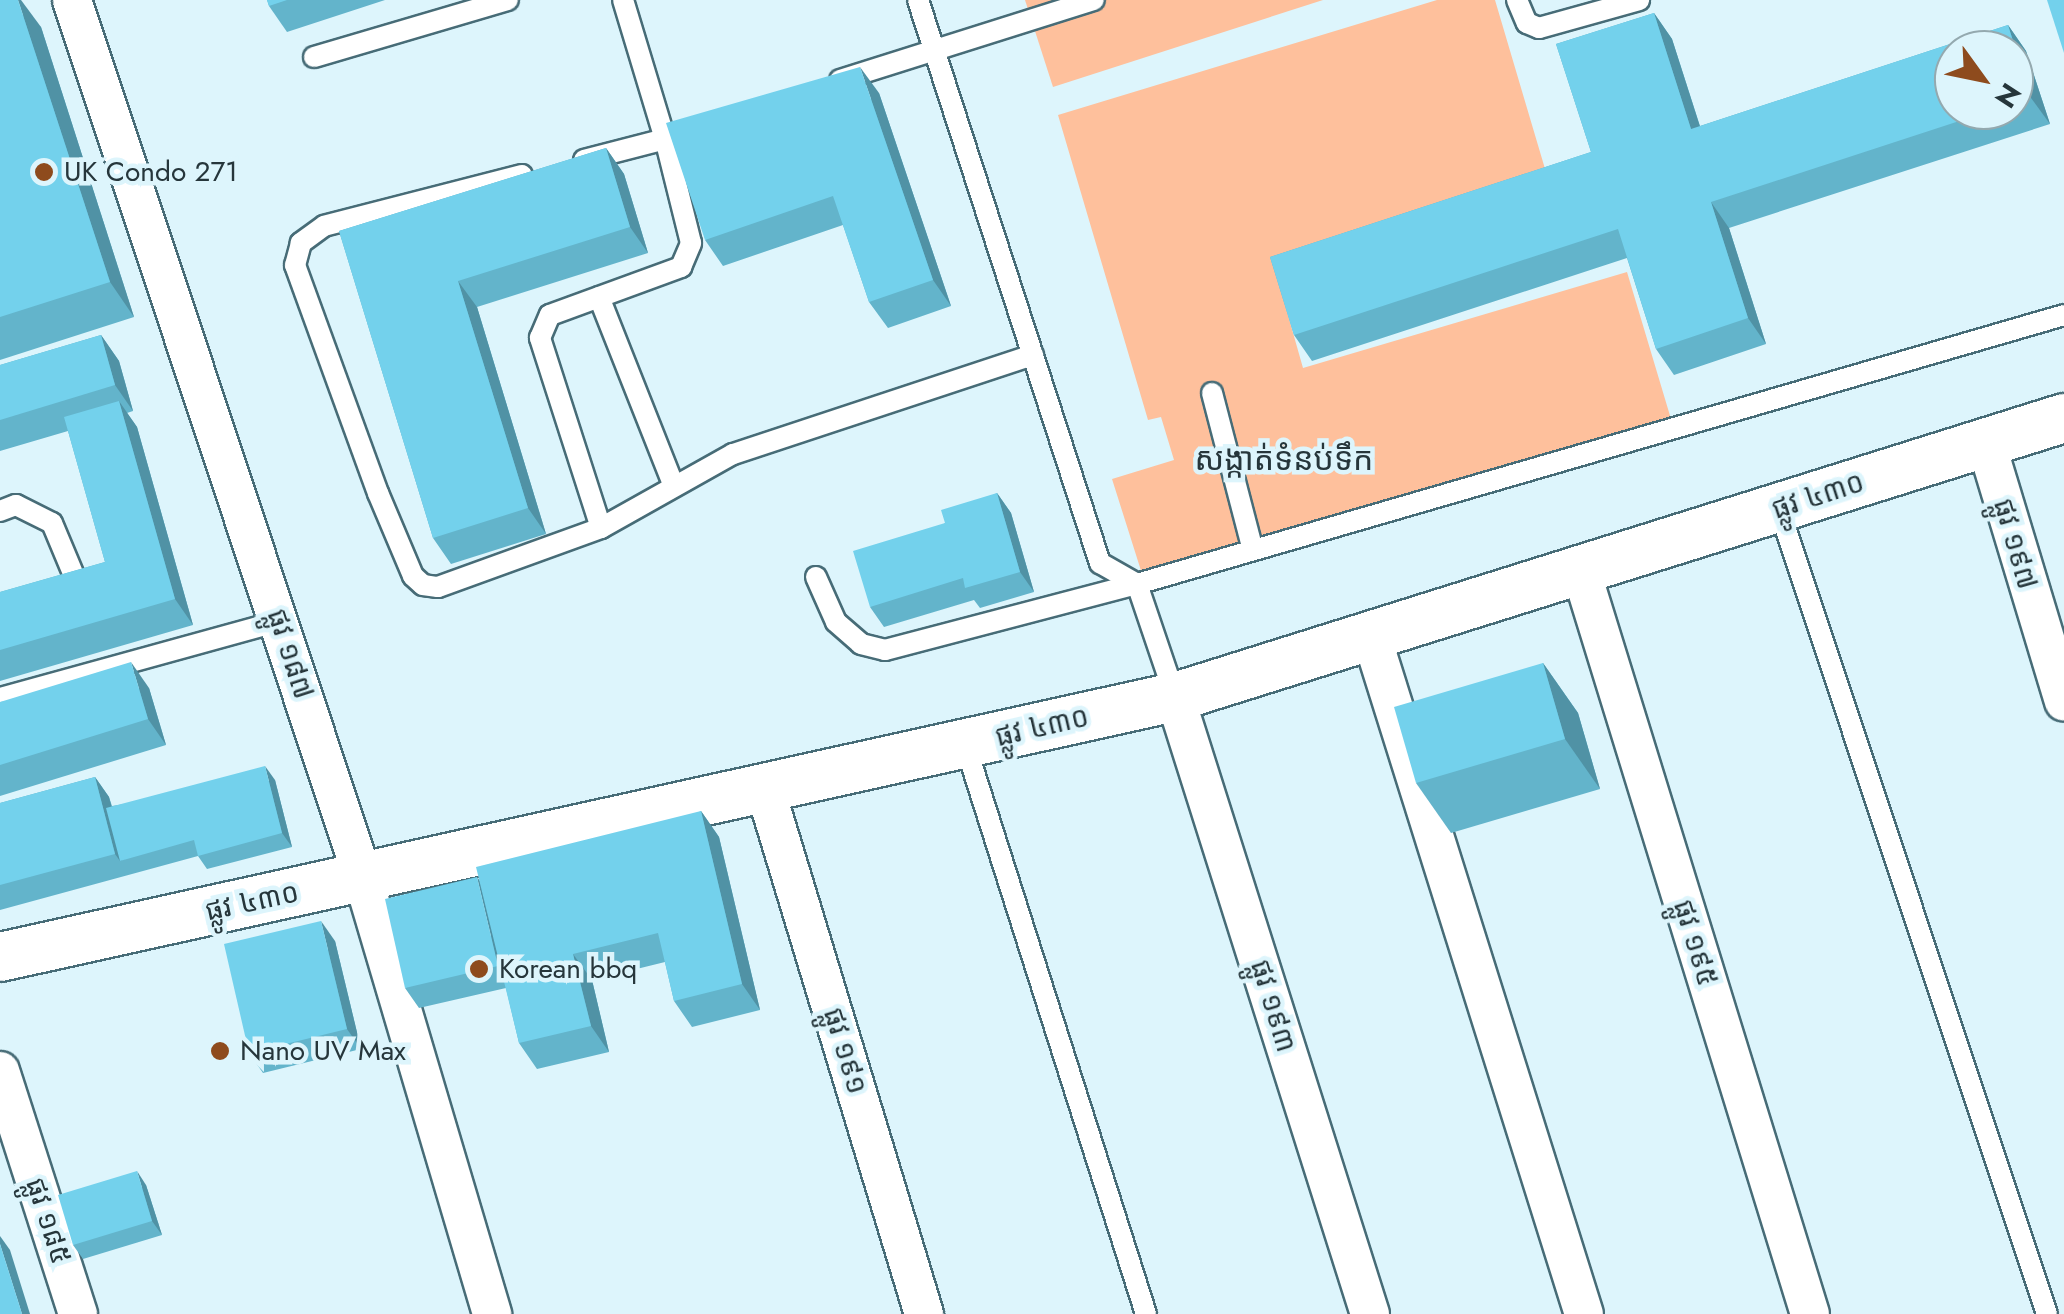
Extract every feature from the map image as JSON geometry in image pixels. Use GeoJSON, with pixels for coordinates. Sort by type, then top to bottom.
{"type":"FeatureCollection","features":[{"type":"Feature","properties":{"kind":"street","name":"ផ្លូវ ១៨៧"},"geometry":{"type":"LineString","coordinates":[[72,0],[363,878],[492,1314]]}},
{"type":"Feature","properties":{"kind":"street","name":"ផ្លូវ ៤៣០"},"geometry":{"type":"LineString","coordinates":[[0,957],[1176,697],[2064,418]]}},
{"type":"Feature","properties":{"kind":"street","name":"ផ្លូវ ១៩៧"},"geometry":{"type":"LineString","coordinates":[[1986,443],[2064,702]]}},
{"type":"Feature","properties":{"kind":"street","name":"ផ្លូវ ១៩៥"},"geometry":{"type":"LineString","coordinates":[[1581,571],[1810,1314]]}},
{"type":"Feature","properties":{"kind":"street"},"geometry":{"type":"LineString","coordinates":[[1372,638],[1584,1314]]}},
{"type":"Feature","properties":{"kind":"street","name":"ផ្លូវ ១៩៣"},"geometry":{"type":"LineString","coordinates":[[1176,697],[1370,1314]]}},
{"type":"Feature","properties":{"kind":"street","name":"ផ្លូវ ១៩១"},"geometry":{"type":"LineString","coordinates":[[765,789],[924,1314]]}},
{"type":"Feature","properties":{"kind":"street","name":"ផ្លូវ ១៨៥"},"geometry":{"type":"LineString","coordinates":[[0,1071],[78,1314]]}},
{"type":"Feature","properties":{"kind":"lane"},"geometry":{"type":"LineString","coordinates":[[314,57],[508,0]]}},
{"type":"Feature","properties":{"kind":"lane"},"geometry":{"type":"LineString","coordinates":[[601,528],[540,338],[550,315],[682,266],[691,243],[666,139],[623,0]]}},
{"type":"Feature","properties":{"kind":"lane"},"geometry":{"type":"LineString","coordinates":[[918,0],[1100,563],[1137,584],[1176,697]]}},
{"type":"Feature","properties":{"kind":"lane"},"geometry":{"type":"LineString","coordinates":[[826,85],[1058,5],[1094,0]]}},
{"type":"Feature","properties":{"kind":"lane"},"geometry":{"type":"LineString","coordinates":[[1518,0],[1527,24],[1539,28],[1638,0]]}},
{"type":"Feature","properties":{"kind":"lane"},"geometry":{"type":"LineString","coordinates":[[701,127],[324,226],[301,242],[295,266],[413,576],[438,587],[601,528],[733,454],[1033,355]]}},
{"type":"Feature","properties":{"kind":"lane"},"geometry":{"type":"LineString","coordinates":[[600,297],[674,486]]}},
{"type":"Feature","properties":{"kind":"lane"},"geometry":{"type":"LineString","coordinates":[[816,577],[836,622],[861,644],[885,650],[1137,584],[2064,315]]}},
{"type":"Feature","properties":{"kind":"lane"},"geometry":{"type":"LineString","coordinates":[[1212,393],[1253,550]]}},
{"type":"Feature","properties":{"kind":"lane"},"geometry":{"type":"LineString","coordinates":[[0,511],[16,505],[52,523],[84,599]]}},
{"type":"Feature","properties":{"kind":"lane"},"geometry":{"type":"LineString","coordinates":[[1779,509],[2047,1314]]}},
{"type":"Feature","properties":{"kind":"lane"},"geometry":{"type":"LineString","coordinates":[[0,698],[108,660],[280,621]]}},
{"type":"Feature","properties":{"kind":"lane"},"geometry":{"type":"LineString","coordinates":[[965,744],[1146,1314]]}},
{"type":"Feature","properties":{"kind":"shaded area"},"geometry":{"type":"Polygon","coordinates":[[[1025,0],[1323,0],[1053,87],[1025,0]]]}},
{"type":"Feature","properties":{"kind":"shaded area"},"geometry":{"type":"Polygon","coordinates":[[[1437,0],[1495,0],[1551,189],[1276,273],[1303,368],[1627,272],[1671,419],[1143,577],[1112,479],[1174,460],[1161,417],[1148,420],[1058,115],[1437,0]]]}},
{"type":"Feature","properties":{"kind":"building","name":"UK Condo 271"},"geometry":{"type":"Polygon","coordinates":[[[0,0],[18,0],[110,282],[0,317],[0,0]]]}},
{"type":"Feature","properties":{"kind":"building"},"geometry":{"type":"Polygon","coordinates":[[[2047,0],[2064,0],[2064,53],[2047,0]]]}},
{"type":"Feature","properties":{"kind":"building"},"geometry":{"type":"Polygon","coordinates":[[[1654,13],[1691,129],[1934,49],[1934,129],[1711,202],[1748,318],[1656,349],[1618,229],[1294,335],[1270,257],[1591,152],[1556,44],[1654,13]]]}},
{"type":"Feature","properties":{"kind":"building"},"geometry":{"type":"Polygon","coordinates":[[[860,67],[933,280],[869,302],[833,196],[705,240],[666,123],[860,67]]]}},
{"type":"Feature","properties":{"kind":"building"},"geometry":{"type":"Polygon","coordinates":[[[606,148],[630,227],[458,281],[528,508],[433,538],[339,231],[606,148]]]}},
{"type":"Feature","properties":{"kind":"building"},"geometry":{"type":"Polygon","coordinates":[[[101,335],[115,385],[0,420],[0,365],[101,335]]]}},
{"type":"Feature","properties":{"kind":"building"},"geometry":{"type":"Polygon","coordinates":[[[119,401],[175,599],[0,650],[0,592],[105,562],[64,417],[119,401]]]}},
{"type":"Feature","properties":{"kind":"building"},"geometry":{"type":"Polygon","coordinates":[[[997,493],[1020,572],[965,588],[963,578],[870,607],[853,551],[945,523],[941,510],[997,493]]]}},
{"type":"Feature","properties":{"kind":"building"},"geometry":{"type":"Polygon","coordinates":[[[131,662],[148,719],[0,765],[0,702],[131,662]]]}},
{"type":"Feature","properties":{"kind":"building"},"geometry":{"type":"Polygon","coordinates":[[[1543,663],[1565,739],[1416,783],[1394,707],[1543,663]]]}},
{"type":"Feature","properties":{"kind":"building"},"geometry":{"type":"Polygon","coordinates":[[[265,766],[282,833],[198,856],[194,840],[120,861],[106,808],[265,766]]]}},
{"type":"Feature","properties":{"kind":"building"},"geometry":{"type":"Polygon","coordinates":[[[95,777],[115,854],[0,885],[0,803],[95,777]]]}},
{"type":"Feature","properties":{"kind":"building"},"geometry":{"type":"Polygon","coordinates":[[[701,811],[742,984],[674,1001],[658,933],[573,954],[591,1026],[519,1043],[476,867],[701,811]]]}},
{"type":"Feature","properties":{"kind":"building"},"geometry":{"type":"Polygon","coordinates":[[[477,877],[498,966],[405,988],[385,899],[477,877]]]}},
{"type":"Feature","properties":{"kind":"building"},"geometry":{"type":"Polygon","coordinates":[[[321,921],[347,1029],[249,1053],[224,944],[321,921]]]}},
{"type":"Feature","properties":{"kind":"building"},"geometry":{"type":"Polygon","coordinates":[[[137,1171],[152,1221],[73,1245],[58,1195],[137,1171]]]}},
{"type":"Feature","properties":{"kind":"building"},"geometry":{"type":"Polygon","coordinates":[[[0,1244],[22,1314],[0,1314],[0,1244]]]}},
{"type":"Feature","properties":{"kind":"place","name":"UK Condo 271"},"geometry":{"type":"Point","coordinates":[44,172]}},
{"type":"Feature","properties":{"kind":"place","name":"Korean bbq"},"geometry":{"type":"Point","coordinates":[479,969]}},
{"type":"Feature","properties":{"kind":"place","name":"Nano UV Max"},"geometry":{"type":"Point","coordinates":[220,1051]}},
{"type":"Feature","properties":{"kind":"district","name":"សង្កាត់ទំនប់ទឹក"},"geometry":{"type":"Point","coordinates":[1284,459]}}]}
